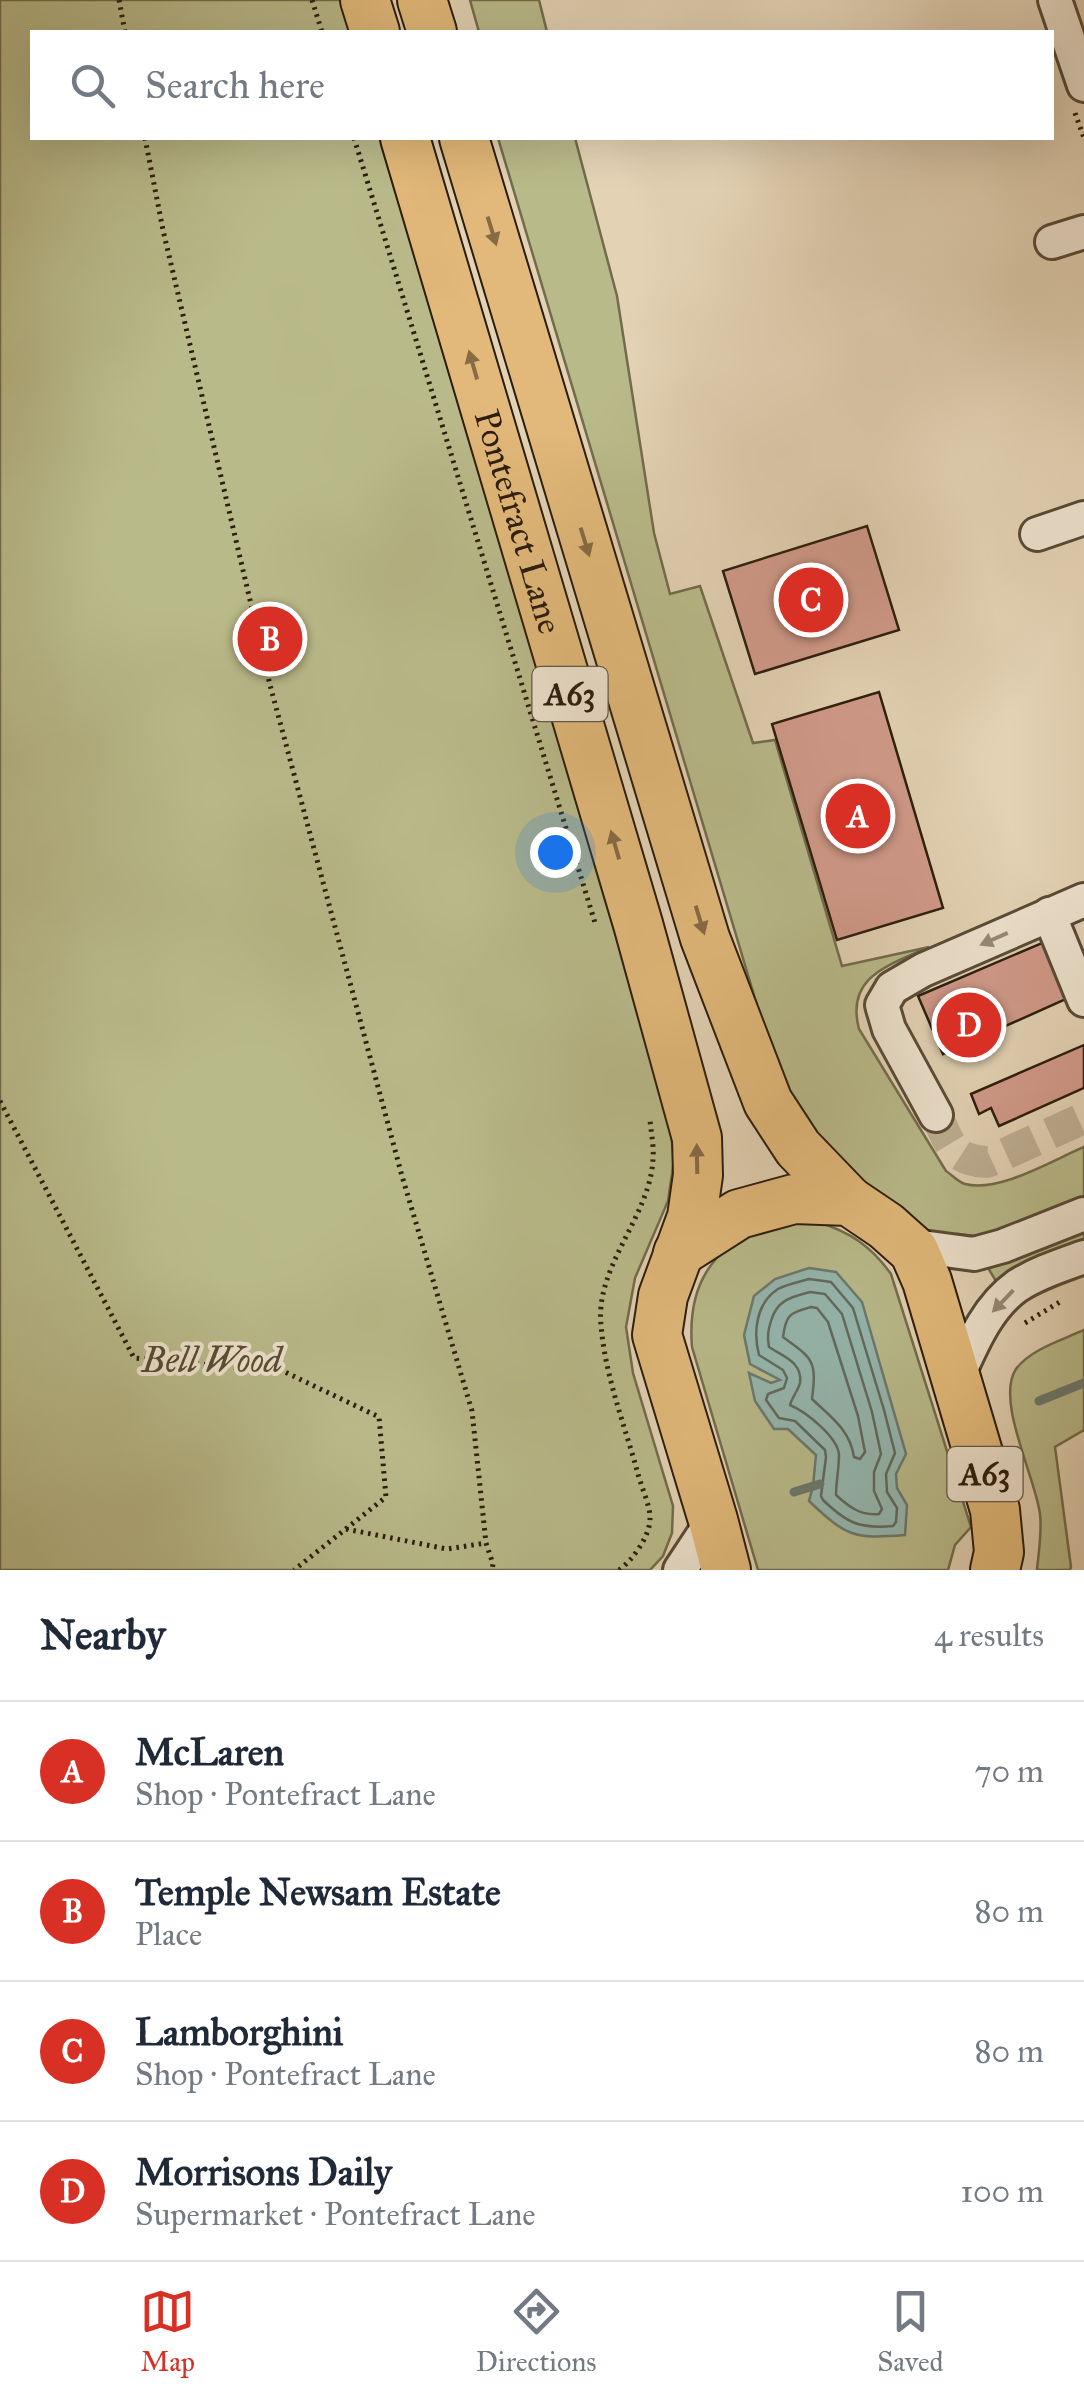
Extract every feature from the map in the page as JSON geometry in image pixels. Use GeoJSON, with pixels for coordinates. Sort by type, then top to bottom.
{"type":"FeatureCollection","features":[{"type":"Feature","properties":{"kind":"highway"},"geometry":{"type":"LineString","coordinates":[[365,0],[373,30]]}},
{"type":"Feature","properties":{"kind":"highway"},"geometry":{"type":"LineString","coordinates":[[422,0],[431,30]]}},
{"type":"Feature","properties":{"kind":"highway","name":"Pontefract Lane"},"geometry":{"type":"LineString","coordinates":[[407,140],[638,924],[697,1138],[698,1174],[692,1217],[678,1253]]}},
{"type":"Feature","properties":{"kind":"highway","name":"Pontefract Lane"},"geometry":{"type":"LineString","coordinates":[[465,140],[705,938],[768,1102],[798,1148],[849,1201]]}},
{"type":"Feature","properties":{"kind":"highway"},"geometry":{"type":"LineString","coordinates":[[678,1253],[740,1214],[794,1199],[849,1201]]}},
{"type":"Feature","properties":{"kind":"highway","name":"A63"},"geometry":{"type":"LineString","coordinates":[[849,1201],[914,1251],[927,1281],[996,1510],[999,1552],[994,1570]]}},
{"type":"Feature","properties":{"kind":"highway","name":"A63"},"geometry":{"type":"LineString","coordinates":[[678,1253],[663,1296],[657,1335],[726,1570]]}},
{"type":"Feature","properties":{"kind":"street"},"geometry":{"type":"LineString","coordinates":[[1055,0],[1084,85]]}},
{"type":"Feature","properties":{"kind":"street"},"geometry":{"type":"LineString","coordinates":[[1052,242],[1084,232]]}},
{"type":"Feature","properties":{"kind":"street"},"geometry":{"type":"LineString","coordinates":[[1037,534],[1084,518]]}},
{"type":"Feature","properties":{"kind":"street"},"geometry":{"type":"LineString","coordinates":[[936,1115],[889,1029],[882,1005],[892,988],[924,970],[1084,900]]}},
{"type":"Feature","properties":{"kind":"street"},"geometry":{"type":"LineString","coordinates":[[1049,914],[1084,1000]]}},
{"type":"Feature","properties":{"kind":"street"},"geometry":{"type":"LineString","coordinates":[[907,1245],[974,1254],[1084,1214]]}},
{"type":"Feature","properties":{"kind":"street"},"geometry":{"type":"LineString","coordinates":[[956,1380],[979,1330],[1005,1296],[1019,1285],[1084,1257]]}},
{"type":"Feature","properties":{"kind":"street"},"geometry":{"type":"LineString","coordinates":[[680,1570],[714,1520]]}},
{"type":"Feature","properties":{"kind":"path"},"geometry":{"type":"LineString","coordinates":[[119,0],[125,30]]}},
{"type":"Feature","properties":{"kind":"path"},"geometry":{"type":"LineString","coordinates":[[312,0],[321,30]]}},
{"type":"Feature","properties":{"kind":"path"},"geometry":{"type":"LineString","coordinates":[[146,140],[163,230],[270,685],[402,1176],[472,1410],[491,1567]]}},
{"type":"Feature","properties":{"kind":"path"},"geometry":{"type":"LineString","coordinates":[[355,140],[600,940]]}},
{"type":"Feature","properties":{"kind":"path"},"geometry":{"type":"LineString","coordinates":[[0,1101],[134,1358],[285,1372],[380,1417],[386,1497],[294,1570]]}},
{"type":"Feature","properties":{"kind":"path"},"geometry":{"type":"LineString","coordinates":[[619,1570],[641,1544],[650,1519],[609,1372],[600,1323],[603,1294],[612,1267],[647,1188],[654,1159],[650,1120]]}},
{"type":"Feature","properties":{"kind":"path"},"geometry":{"type":"LineString","coordinates":[[1016,1332],[1072,1296]]}},
{"type":"Feature","properties":{"kind":"path"},"geometry":{"type":"LineString","coordinates":[[346,1529],[447,1548],[486,1544]]}},
{"type":"Feature","properties":{"kind":"green space","name":"Bell Wood"},"geometry":{"type":"Polygon","coordinates":[[[0,0],[348,0],[357,30],[30,30],[30,140],[390,140],[668,1106],[674,1160],[668,1201],[635,1278],[626,1327],[633,1373],[673,1506],[672,1533],[663,1556],[650,1570],[0,1570],[0,0]]]}},
{"type":"Feature","properties":{"kind":"green space"},"geometry":{"type":"Polygon","coordinates":[[[470,0],[539,0],[546,30],[478,30],[470,0]]]}},
{"type":"Feature","properties":{"kind":"green space"},"geometry":{"type":"Polygon","coordinates":[[[499,140],[576,140],[617,296],[654,533],[670,594],[700,586],[753,743],[775,740],[842,966],[929,947],[886,967],[865,985],[856,1011],[859,1029],[946,1171],[957,1180],[979,1186],[994,1184],[1084,1147],[1084,1200],[983,1237],[958,1234],[957,1246],[940,1243],[862,1184],[801,1122],[765,1032],[499,140]]]}},
{"type":"Feature","properties":{"kind":"green space"},"geometry":{"type":"Polygon","coordinates":[[[818,1222],[859,1241],[891,1274],[971,1527],[955,1545],[948,1570],[758,1570],[692,1347],[693,1312],[701,1281],[732,1244],[770,1224],[818,1222]]]}},
{"type":"Feature","properties":{"kind":"green space"},"geometry":{"type":"Polygon","coordinates":[[[1084,1229],[1084,1239],[1030,1262],[997,1283],[987,1266],[1084,1229]]]}},
{"type":"Feature","properties":{"kind":"green space"},"geometry":{"type":"Polygon","coordinates":[[[1084,1330],[1084,1430],[1055,1447],[1071,1567],[1040,1570],[1040,1514],[1013,1419],[1011,1383],[1016,1369],[1030,1356],[1084,1330]]]}},
{"type":"Feature","properties":{"kind":"water"},"geometry":{"type":"Polygon","coordinates":[[[809,1268],[836,1272],[862,1302],[906,1454],[896,1474],[897,1488],[907,1505],[905,1535],[852,1533],[822,1513],[809,1501],[816,1455],[788,1429],[774,1429],[755,1401],[749,1373],[771,1383],[780,1380],[750,1364],[744,1335],[754,1296],[775,1279],[809,1268]]]}},
{"type":"Feature","properties":{"kind":"building"},"geometry":{"type":"Polygon","coordinates":[[[867,526],[899,630],[755,674],[723,571],[867,526]]]}},
{"type":"Feature","properties":{"kind":"building"},"geometry":{"type":"Polygon","coordinates":[[[879,692],[943,908],[837,940],[772,724],[879,692]]]}},
{"type":"Feature","properties":{"kind":"building"},"geometry":{"type":"Polygon","coordinates":[[[1049,940],[1075,995],[943,1054],[918,996],[1049,940]]]}},
{"type":"Feature","properties":{"kind":"building"},"geometry":{"type":"Polygon","coordinates":[[[1084,1045],[1084,1088],[999,1126],[991,1108],[979,1114],[971,1094],[1084,1045]]]}},
{"type":"Feature","properties":{"kind":"waterway"},"geometry":{"type":"LineString","coordinates":[[1039,1401],[1084,1383]]}},
{"type":"Feature","properties":{"kind":"waterway"},"geometry":{"type":"LineString","coordinates":[[794,1492],[820,1484]]}},
{"type":"Feature","properties":{"kind":"tunnel"},"geometry":{"type":"LineString","coordinates":[[936,1115],[959,1154],[987,1162],[1084,1118]]}},
{"type":"Feature","properties":{"kind":"place","name":"Lamborghini"},"geometry":{"type":"Point","coordinates":[811,600]}},
{"type":"Feature","properties":{"kind":"place","name":"Temple Newsam Estate"},"geometry":{"type":"Point","coordinates":[270,639]}},
{"type":"Feature","properties":{"kind":"place","name":"McLaren"},"geometry":{"type":"Point","coordinates":[858,816]}},
{"type":"Feature","properties":{"kind":"place","name":"Morrisons Daily"},"geometry":{"type":"Point","coordinates":[969,1025]}}]}
